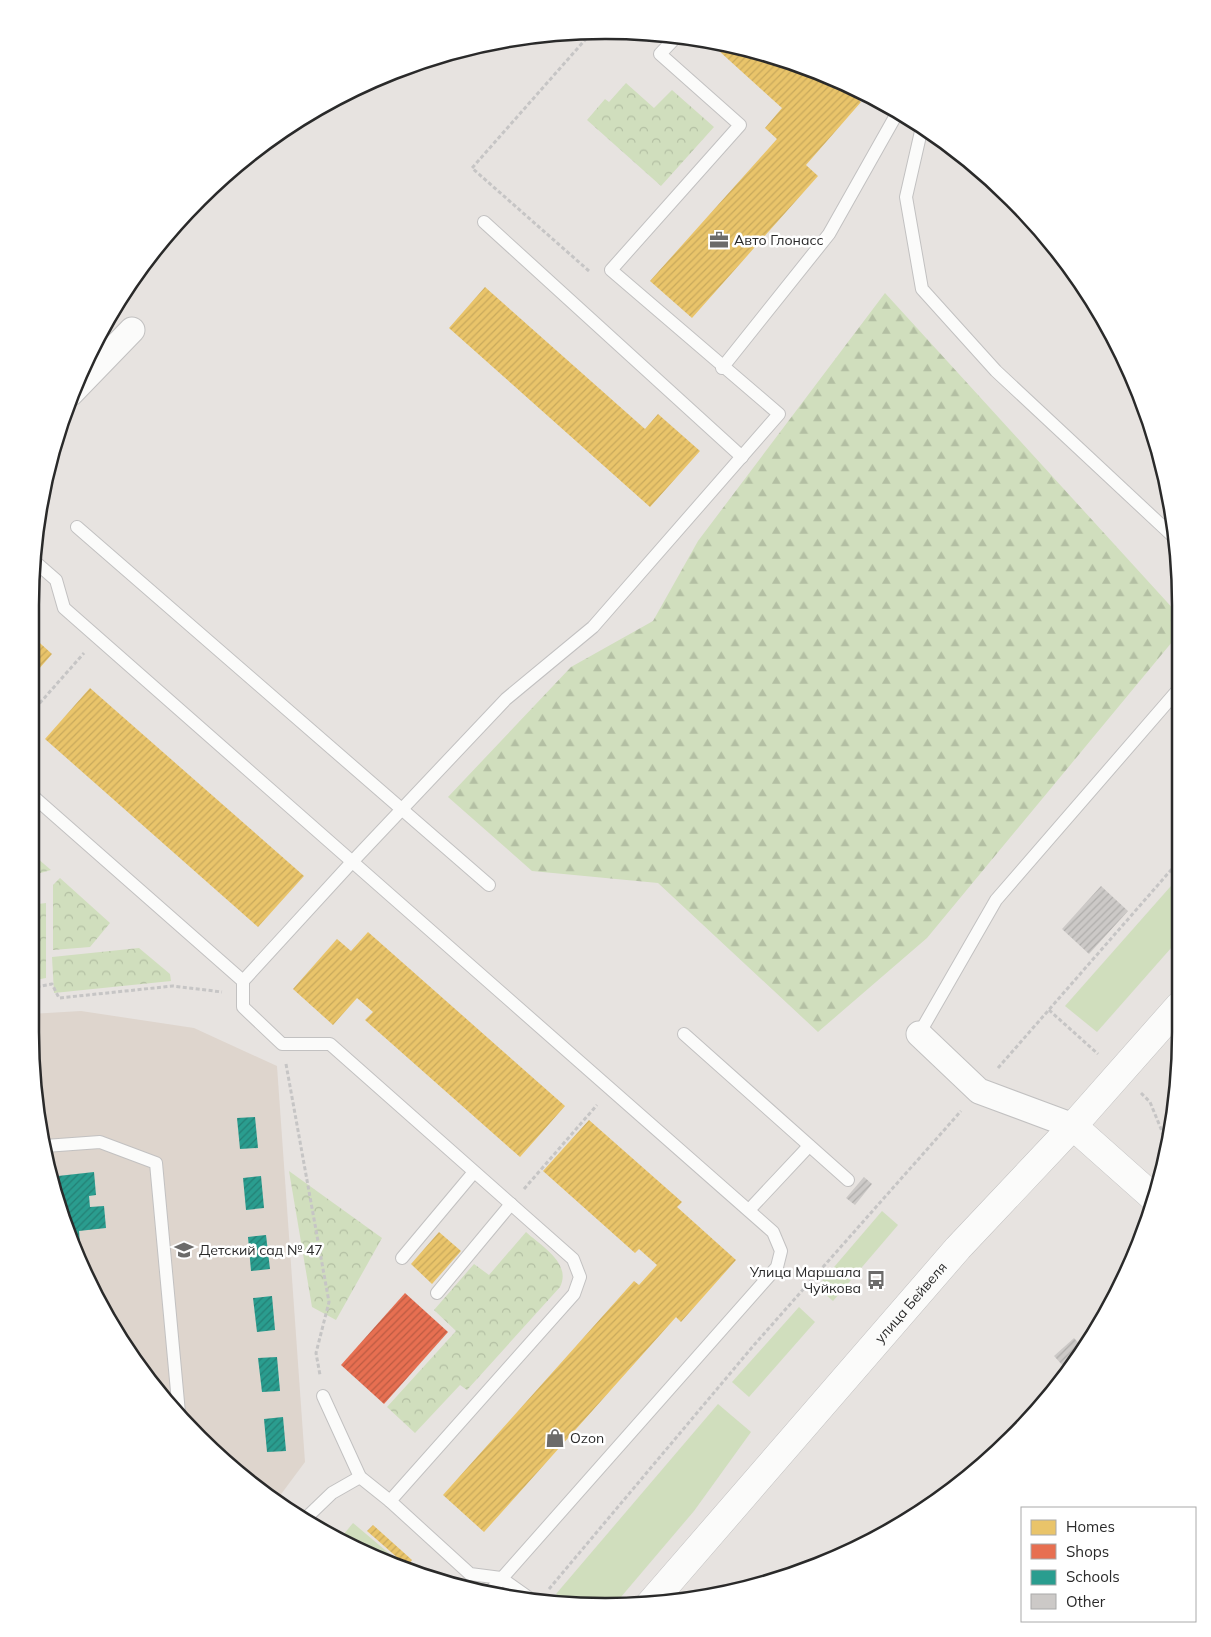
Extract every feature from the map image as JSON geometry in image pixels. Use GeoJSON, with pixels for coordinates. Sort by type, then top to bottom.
{"type":"FeatureCollection","features":[{"type":"Feature","properties":{"kind":"main road","name":"улица Бейвеля"},"geometry":{"type":"LineString","coordinates":[[657,1595],[958,1248],[1073,1126],[1172,1014]]}},
{"type":"Feature","properties":{"kind":"main road"},"geometry":{"type":"LineString","coordinates":[[1073,1126],[1148,1193]]}},
{"type":"Feature","properties":{"kind":"street"},"geometry":{"type":"LineString","coordinates":[[87,377],[132,330]]}},
{"type":"Feature","properties":{"kind":"street"},"geometry":{"type":"LineString","coordinates":[[918,1034],[979,1091],[1073,1126]]}},
{"type":"Feature","properties":{"kind":"lane"},"geometry":{"type":"LineString","coordinates":[[242,988],[352,862],[506,700],[592,628],[779,414],[722,368],[611,270],[740,125],[660,54],[670,43]]}},
{"type":"Feature","properties":{"kind":"lane"},"geometry":{"type":"LineString","coordinates":[[722,368],[829,234],[895,119]]}},
{"type":"Feature","properties":{"kind":"lane"},"geometry":{"type":"LineString","coordinates":[[920,134],[906,197],[922,289],[996,371],[1167,530]]}},
{"type":"Feature","properties":{"kind":"lane"},"geometry":{"type":"LineString","coordinates":[[484,222],[742,456]]}},
{"type":"Feature","properties":{"kind":"lane"},"geometry":{"type":"LineString","coordinates":[[77,527],[489,885]]}},
{"type":"Feature","properties":{"kind":"lane"},"geometry":{"type":"LineString","coordinates":[[40,566],[56,580],[64,608],[774,1232],[781,1251],[777,1267],[494,1587]]}},
{"type":"Feature","properties":{"kind":"lane"},"geometry":{"type":"LineString","coordinates":[[918,1034],[996,900],[1172,697]]}},
{"type":"Feature","properties":{"kind":"lane"},"geometry":{"type":"LineString","coordinates":[[39,802],[242,988],[244,1007],[282,1044],[330,1044],[573,1259],[580,1277],[574,1294],[390,1501]]}},
{"type":"Feature","properties":{"kind":"lane"},"geometry":{"type":"LineString","coordinates":[[684,1034],[848,1180]]}},
{"type":"Feature","properties":{"kind":"lane"},"geometry":{"type":"LineString","coordinates":[[51,1146],[100,1142],[156,1163],[178,1404]]}},
{"type":"Feature","properties":{"kind":"lane"},"geometry":{"type":"LineString","coordinates":[[749,1210],[810,1146]]}},
{"type":"Feature","properties":{"kind":"lane"},"geometry":{"type":"LineString","coordinates":[[402,1258],[474,1172]]}},
{"type":"Feature","properties":{"kind":"lane"},"geometry":{"type":"LineString","coordinates":[[437,1293],[510,1204]]}},
{"type":"Feature","properties":{"kind":"lane"},"geometry":{"type":"LineString","coordinates":[[323,1396],[360,1477],[390,1501],[470,1574],[501,1578],[519,1591]]}},
{"type":"Feature","properties":{"kind":"lane"},"geometry":{"type":"LineString","coordinates":[[310,1514],[332,1493],[360,1477]]}},
{"type":"Feature","properties":{"kind":"path"},"geometry":{"type":"LineString","coordinates":[[585,40],[472,168],[597,278]]}},
{"type":"Feature","properties":{"kind":"path"},"geometry":{"type":"LineString","coordinates":[[39,704],[98,638]]}},
{"type":"Feature","properties":{"kind":"path"},"geometry":{"type":"LineString","coordinates":[[546,1592],[754,1345],[1172,869]]}},
{"type":"Feature","properties":{"kind":"path"},"geometry":{"type":"LineString","coordinates":[[39,986],[52,984],[59,998],[173,986],[242,988]]}},
{"type":"Feature","properties":{"kind":"path"},"geometry":{"type":"LineString","coordinates":[[282,1044],[329,1302],[316,1353],[323,1396]]}},
{"type":"Feature","properties":{"kind":"path"},"geometry":{"type":"LineString","coordinates":[[510,1204],[610,1089]]}},
{"type":"Feature","properties":{"kind":"shaded area","name":"Детский сад № 47"},"geometry":{"type":"Polygon","coordinates":[[[81,1011],[194,1028],[277,1066],[305,1462],[280,1495],[232,1458],[179,1405],[134,1346],[97,1282],[69,1214],[50,1142],[40,1069],[39,1013],[81,1011]]]}},
{"type":"Feature","properties":{"kind":"green space"},"geometry":{"type":"Polygon","coordinates":[[[626,83],[654,108],[672,90],[714,127],[661,186],[587,120],[605,99],[609,102],[626,83]]]}},
{"type":"Feature","properties":{"kind":"green space"},"geometry":{"type":"Polygon","coordinates":[[[885,293],[1172,608],[1172,642],[927,938],[818,1032],[658,883],[532,871],[448,797],[571,667],[653,621],[698,541],[885,293]]]}},
{"type":"Feature","properties":{"kind":"green space"},"geometry":{"type":"Polygon","coordinates":[[[39,860],[51,870],[39,873],[39,860]]]}},
{"type":"Feature","properties":{"kind":"green space"},"geometry":{"type":"Polygon","coordinates":[[[60,878],[110,923],[90,947],[53,950],[53,885],[60,878]]]}},
{"type":"Feature","properties":{"kind":"green space"},"geometry":{"type":"Polygon","coordinates":[[[1172,885],[1172,947],[1097,1032],[1065,1006],[1172,885]]]}},
{"type":"Feature","properties":{"kind":"green space"},"geometry":{"type":"Polygon","coordinates":[[[46,903],[46,978],[39,979],[39,904],[46,903]]]}},
{"type":"Feature","properties":{"kind":"green space"},"geometry":{"type":"Polygon","coordinates":[[[139,948],[170,974],[171,981],[54,993],[52,957],[139,948]]]}},
{"type":"Feature","properties":{"kind":"green space"},"geometry":{"type":"Polygon","coordinates":[[[289,1171],[382,1238],[336,1320],[312,1307],[289,1171]]]}},
{"type":"Feature","properties":{"kind":"green space"},"geometry":{"type":"Polygon","coordinates":[[[882,1211],[898,1225],[833,1301],[817,1287],[882,1211]]]}},
{"type":"Feature","properties":{"kind":"green space"},"geometry":{"type":"Polygon","coordinates":[[[526,1232],[547,1249],[558,1263],[562,1270],[563,1278],[560,1287],[467,1390],[460,1385],[415,1433],[387,1407],[456,1331],[434,1310],[474,1264],[489,1275],[526,1232]]]}},
{"type":"Feature","properties":{"kind":"green space"},"geometry":{"type":"Polygon","coordinates":[[[799,1307],[815,1322],[749,1397],[732,1382],[799,1307]]]}},
{"type":"Feature","properties":{"kind":"green space"},"geometry":{"type":"Polygon","coordinates":[[[718,1404],[751,1432],[694,1511],[620,1598],[568,1597],[556,1594],[718,1404]]]}},
{"type":"Feature","properties":{"kind":"green space"},"geometry":{"type":"Polygon","coordinates":[[[353,1523],[393,1556],[355,1540],[344,1534],[353,1523]]]}},
{"type":"Feature","properties":{"kind":"building: Homes"},"geometry":{"type":"Polygon","coordinates":[[[719,51],[788,69],[854,96],[861,102],[806,165],[818,176],[692,318],[650,281],[777,139],[765,128],[782,108],[719,51]]]}},
{"type":"Feature","properties":{"kind":"building: Homes"},"geometry":{"type":"Polygon","coordinates":[[[485,287],[645,429],[658,414],[700,451],[650,507],[449,328],[485,287]]]}},
{"type":"Feature","properties":{"kind":"building: Homes"},"geometry":{"type":"Polygon","coordinates":[[[39,642],[52,654],[39,669],[39,642]]]}},
{"type":"Feature","properties":{"kind":"building: Homes"},"geometry":{"type":"Polygon","coordinates":[[[90,688],[304,876],[258,927],[45,739],[90,688]]]}},
{"type":"Feature","properties":{"kind":"building: Homes"},"geometry":{"type":"Polygon","coordinates":[[[368,932],[565,1106],[520,1157],[365,1020],[373,1012],[357,998],[333,1025],[293,989],[337,939],[351,951],[368,932]]]}},
{"type":"Feature","properties":{"kind":"building: Homes"},"geometry":{"type":"Polygon","coordinates":[[[589,1120],[682,1202],[677,1207],[736,1260],[681,1322],[676,1317],[484,1532],[443,1495],[634,1281],[639,1285],[657,1265],[639,1249],[635,1253],[543,1171],[589,1120]]]}},
{"type":"Feature","properties":{"kind":"building: Homes"},"geometry":{"type":"Polygon","coordinates":[[[439,1232],[461,1251],[432,1284],[411,1264],[439,1232]]]}},
{"type":"Feature","properties":{"kind":"building: Homes"},"geometry":{"type":"Polygon","coordinates":[[[373,1525],[412,1560],[410,1563],[399,1559],[367,1531],[373,1525]]]}},
{"type":"Feature","properties":{"kind":"building: Shops"},"geometry":{"type":"Polygon","coordinates":[[[405,1293],[448,1332],[384,1404],[341,1365],[405,1293]]]}},
{"type":"Feature","properties":{"kind":"building: Schools"},"geometry":{"type":"Polygon","coordinates":[[[255,1117],[258,1148],[240,1149],[237,1118],[255,1117]]]}},
{"type":"Feature","properties":{"kind":"building: Schools"},"geometry":{"type":"Polygon","coordinates":[[[94,1172],[96,1195],[89,1196],[90,1207],[104,1206],[106,1228],[79,1231],[80,1243],[58,1176],[94,1172]]]}},
{"type":"Feature","properties":{"kind":"building: Schools"},"geometry":{"type":"Polygon","coordinates":[[[261,1176],[264,1208],[246,1210],[243,1178],[261,1176]]]}},
{"type":"Feature","properties":{"kind":"building: Schools"},"geometry":{"type":"Polygon","coordinates":[[[266,1235],[270,1269],[251,1271],[248,1237],[266,1235]]]}},
{"type":"Feature","properties":{"kind":"building: Schools"},"geometry":{"type":"Polygon","coordinates":[[[272,1296],[275,1330],[257,1332],[253,1298],[272,1296]]]}},
{"type":"Feature","properties":{"kind":"building: Schools"},"geometry":{"type":"Polygon","coordinates":[[[277,1357],[280,1391],[262,1392],[258,1358],[277,1357]]]}},
{"type":"Feature","properties":{"kind":"building: Schools"},"geometry":{"type":"Polygon","coordinates":[[[283,1417],[286,1451],[267,1452],[264,1419],[283,1417]]]}},
{"type":"Feature","properties":{"kind":"building: Other"},"geometry":{"type":"Polygon","coordinates":[[[1101,886],[1128,911],[1089,954],[1062,929],[1101,886]]]}},
{"type":"Feature","properties":{"kind":"building: Other"},"geometry":{"type":"Polygon","coordinates":[[[864,1177],[872,1184],[855,1205],[846,1198],[864,1177]]]}},
{"type":"Feature","properties":{"kind":"building: Other"},"geometry":{"type":"Polygon","coordinates":[[[1074,1338],[1079,1343],[1063,1366],[1054,1356],[1074,1338]]]}},
{"type":"Feature","properties":{"kind":"place","name":"Авто Глонасс"},"geometry":{"type":"Point","coordinates":[719,240]}},
{"type":"Feature","properties":{"kind":"place","name":"Детский сад № 47"},"geometry":{"type":"Point","coordinates":[184,1250]}},
{"type":"Feature","properties":{"kind":"place","name":"Улица Маршала Чуйкова"},"geometry":{"type":"Point","coordinates":[876,1280]}},
{"type":"Feature","properties":{"kind":"place","name":"Ozon"},"geometry":{"type":"Point","coordinates":[555,1438]}}]}
